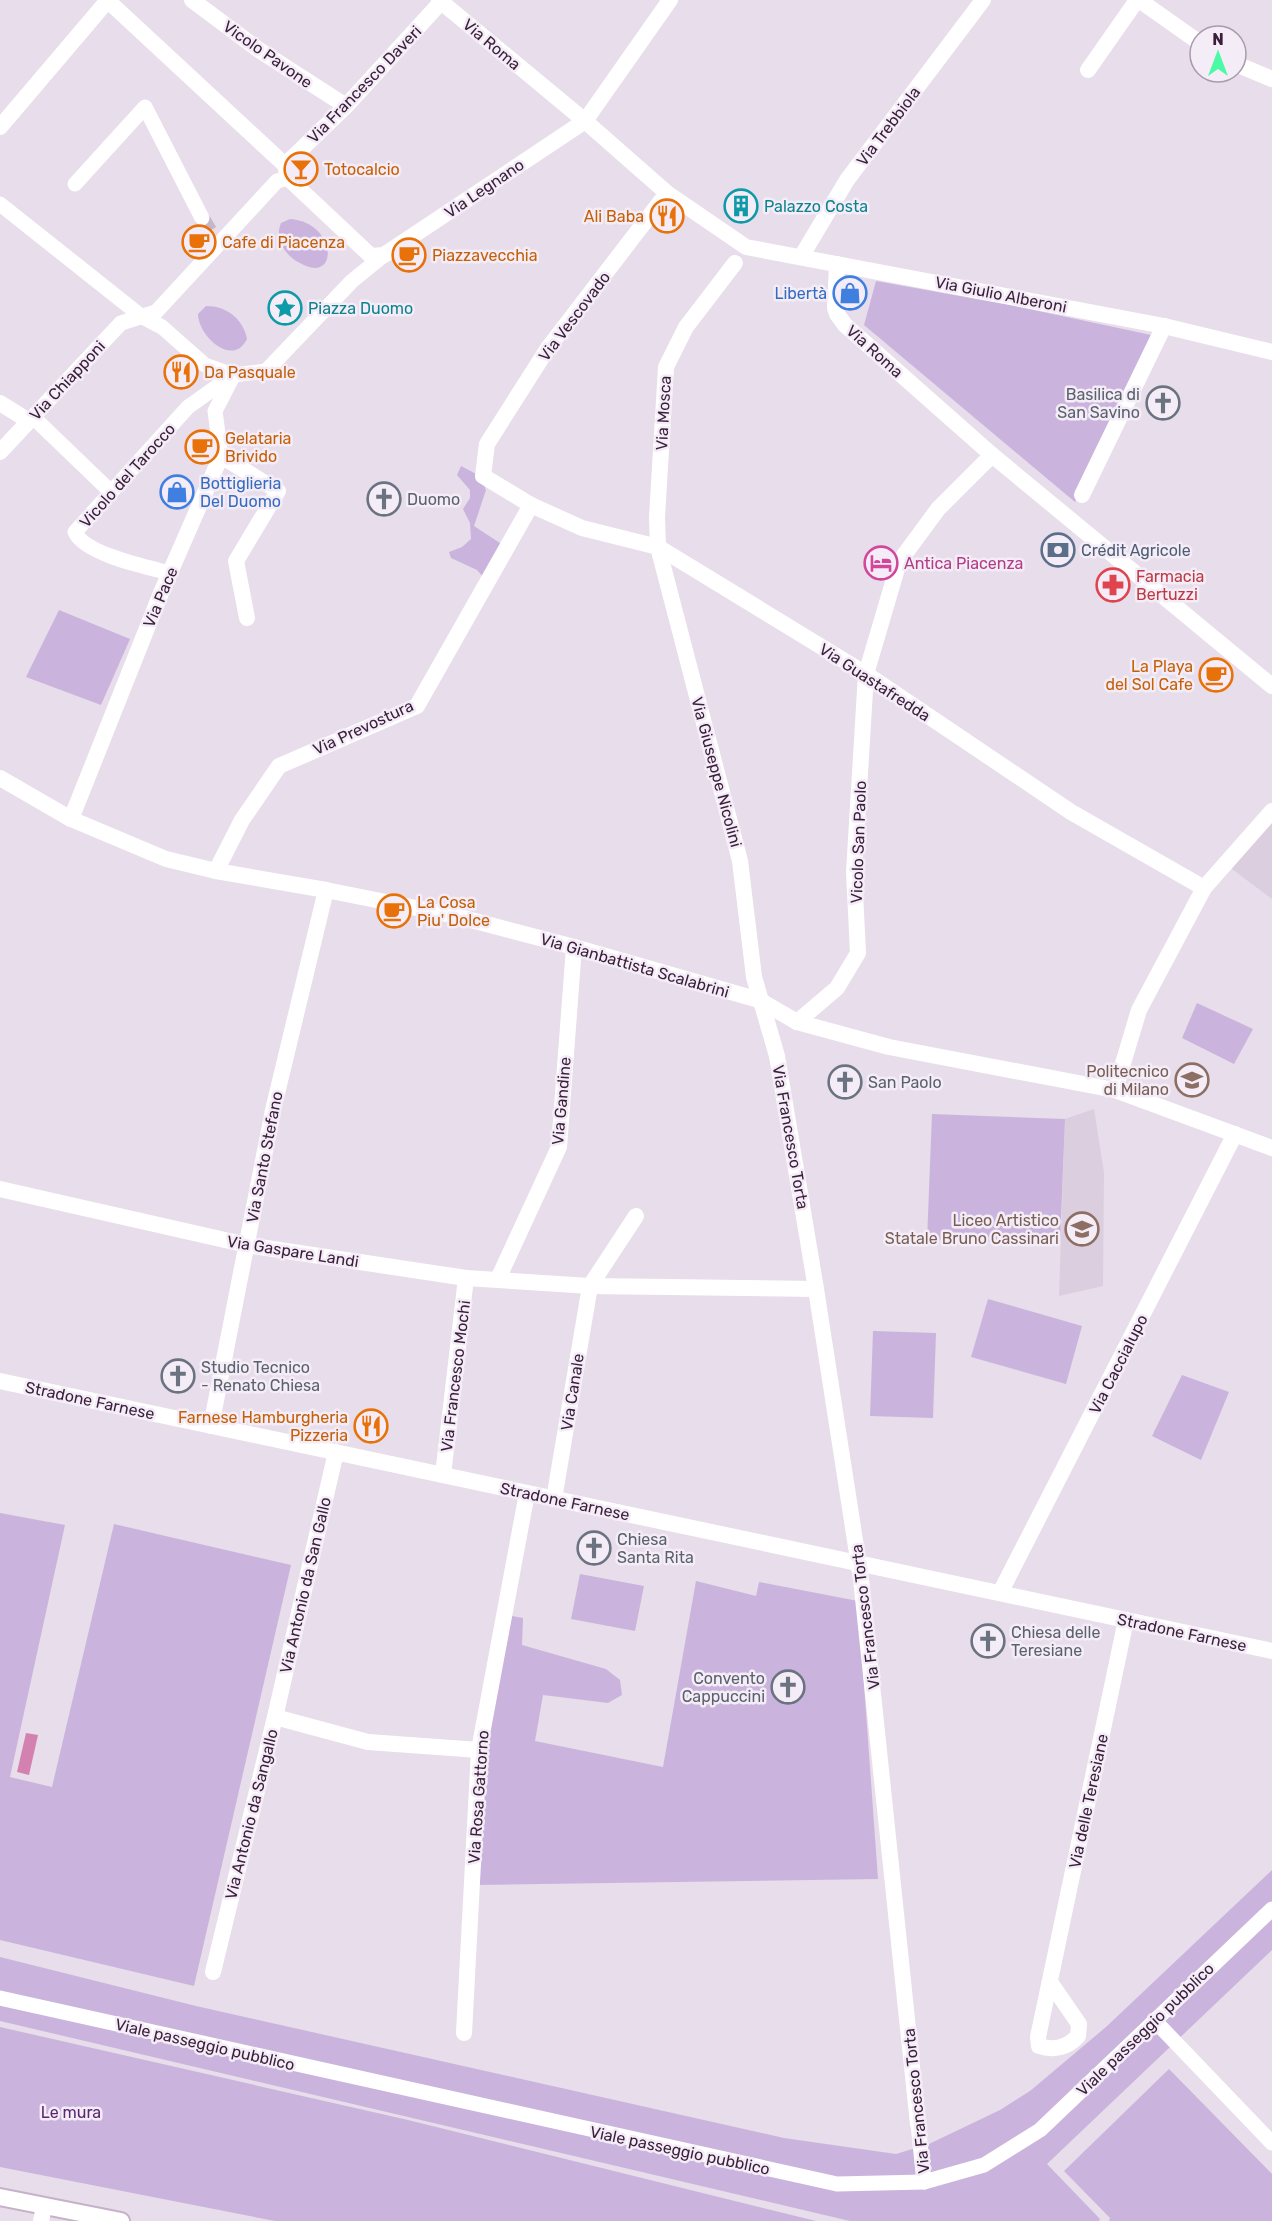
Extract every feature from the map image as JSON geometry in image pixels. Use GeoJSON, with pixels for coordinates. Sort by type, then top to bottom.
{"type":"FeatureCollection","features":[{"type":"Feature","properties":{"kind":"street"},"geometry":{"type":"LineString","coordinates":[[0,127],[108,0],[371,256],[384,255]]}},
{"type":"Feature","properties":{"kind":"street","name":"Vicolo Pavone"},"geometry":{"type":"LineString","coordinates":[[192,0],[259,50],[346,106]]}},
{"type":"Feature","properties":{"kind":"street"},"geometry":{"type":"LineString","coordinates":[[585,121],[670,0]]}},
{"type":"Feature","properties":{"kind":"street","name":"Via Trebbiola"},"geometry":{"type":"LineString","coordinates":[[801,257],[847,180],[983,0]]}},
{"type":"Feature","properties":{"kind":"street"},"geometry":{"type":"LineString","coordinates":[[1088,70],[1138,0],[1188,35]]}},
{"type":"Feature","properties":{"kind":"street","name":"Via Francesco Daveri"},"geometry":{"type":"LineString","coordinates":[[286,172],[440,1]]}},
{"type":"Feature","properties":{"kind":"street","name":"Via Roma"},"geometry":{"type":"LineString","coordinates":[[440,1],[585,121],[667,193],[746,247],[837,264],[835,308],[845,325],[992,455],[1272,686]]}},
{"type":"Feature","properties":{"kind":"street"},"geometry":{"type":"LineString","coordinates":[[1248,69],[1272,79]]}},
{"type":"Feature","properties":{"kind":"street"},"geometry":{"type":"LineString","coordinates":[[75,184],[146,107],[202,218]]}},
{"type":"Feature","properties":{"kind":"street","name":"Via Legnano"},"geometry":{"type":"LineString","coordinates":[[384,255],[585,121]]}},
{"type":"Feature","properties":{"kind":"street"},"geometry":{"type":"LineString","coordinates":[[141,316],[156,312],[215,238],[286,172]]}},
{"type":"Feature","properties":{"kind":"street","name":"Via Vescovado"},"geometry":{"type":"LineString","coordinates":[[487,444],[548,348],[667,193]]}},
{"type":"Feature","properties":{"kind":"street"},"geometry":{"type":"LineString","coordinates":[[0,204],[141,316],[162,327],[205,365],[233,375],[266,371],[352,281],[384,255]]}},
{"type":"Feature","properties":{"kind":"street","name":"Via Mosca"},"geometry":{"type":"LineString","coordinates":[[658,547],[657,517],[666,367],[686,327],[735,263]]}},
{"type":"Feature","properties":{"kind":"street","name":"Via Giulio Alberoni"},"geometry":{"type":"LineString","coordinates":[[837,264],[1164,326],[1272,351]]}},
{"type":"Feature","properties":{"kind":"street","name":"Via Chiapponi"},"geometry":{"type":"LineString","coordinates":[[0,452],[121,323],[141,316]]}},
{"type":"Feature","properties":{"kind":"street"},"geometry":{"type":"LineString","coordinates":[[1082,495],[1164,326]]}},
{"type":"Feature","properties":{"kind":"street"},"geometry":{"type":"LineString","coordinates":[[233,375],[214,411],[221,456],[278,491],[236,561],[247,618]]}},
{"type":"Feature","properties":{"kind":"street","name":"Vicolo del Tarocco"},"geometry":{"type":"LineString","coordinates":[[170,573],[90,547],[78,538],[75,532],[188,407],[233,375]]}},
{"type":"Feature","properties":{"kind":"street"},"geometry":{"type":"LineString","coordinates":[[0,403],[31,419],[111,492]]}},
{"type":"Feature","properties":{"kind":"street","name":"Via Guastafredda"},"geometry":{"type":"LineString","coordinates":[[487,444],[483,476],[531,506],[582,528],[658,547],[866,674],[1071,812],[1204,888]]}},
{"type":"Feature","properties":{"kind":"street","name":"Vicolo San Paolo"},"geometry":{"type":"LineString","coordinates":[[797,1022],[837,988],[858,953],[854,872],[866,674],[899,561],[938,509],[992,455]]}},
{"type":"Feature","properties":{"kind":"street","name":"Via Pace"},"geometry":{"type":"LineString","coordinates":[[71,819],[170,573],[221,456]]}},
{"type":"Feature","properties":{"kind":"street","name":"Via Prevostura"},"geometry":{"type":"LineString","coordinates":[[216,871],[242,820],[279,766],[417,706],[531,506]]}},
{"type":"Feature","properties":{"kind":"street","name":"Via Giuseppe Nicolini"},"geometry":{"type":"LineString","coordinates":[[658,547],[740,861],[754,977],[777,1056]]}},
{"type":"Feature","properties":{"kind":"street","name":"Via Gianbattista Scalabrini"},"geometry":{"type":"LineString","coordinates":[[0,778],[71,819],[166,859],[216,871],[456,916],[574,946],[759,1000],[797,1022],[889,1047],[1115,1090],[1235,1134],[1270,1144]]}},
{"type":"Feature","properties":{"kind":"street"},"geometry":{"type":"LineString","coordinates":[[1115,1090],[1139,1010],[1204,888],[1272,811]]}},
{"type":"Feature","properties":{"kind":"street","name":"Via Santo Stefano"},"geometry":{"type":"LineString","coordinates":[[211,1426],[273,1110],[326,890]]}},
{"type":"Feature","properties":{"kind":"street","name":"Via Gandine"},"geometry":{"type":"LineString","coordinates":[[498,1279],[559,1147],[574,946]]}},
{"type":"Feature","properties":{"kind":"street","name":"Via Francesco Torta"},"geometry":{"type":"LineString","coordinates":[[777,1056],[859,1563],[924,2182]]}},
{"type":"Feature","properties":{"kind":"street","name":"Via Caccialupo"},"geometry":{"type":"LineString","coordinates":[[1000,1593],[1235,1134]]}},
{"type":"Feature","properties":{"kind":"street","name":"Via Gaspare Landi"},"geometry":{"type":"LineString","coordinates":[[0,1189],[247,1245],[466,1278],[590,1286],[816,1289]]}},
{"type":"Feature","properties":{"kind":"street"},"geometry":{"type":"LineString","coordinates":[[590,1286],[636,1216]]}},
{"type":"Feature","properties":{"kind":"street","name":"Via Francesco Mochi"},"geometry":{"type":"LineString","coordinates":[[443,1475],[466,1278]]}},
{"type":"Feature","properties":{"kind":"street","name":"Via Canale"},"geometry":{"type":"LineString","coordinates":[[554,1499],[590,1286]]}},
{"type":"Feature","properties":{"kind":"street","name":"Stradone Farnese"},"geometry":{"type":"LineString","coordinates":[[0,1381],[1272,1651]]}},
{"type":"Feature","properties":{"kind":"street","name":"Via Antonio da San Gallo"},"geometry":{"type":"LineString","coordinates":[[275,1717],[336,1452]]}},
{"type":"Feature","properties":{"kind":"street","name":"Via Rosa Gattorno"},"geometry":{"type":"LineString","coordinates":[[464,2033],[478,1750],[527,1493]]}},
{"type":"Feature","properties":{"kind":"street","name":"Via delle Teresiane"},"geometry":{"type":"LineString","coordinates":[[1050,1982],[1126,1620]]}},
{"type":"Feature","properties":{"kind":"street","name":"Via Antonio da Sangallo"},"geometry":{"type":"LineString","coordinates":[[213,1972],[275,1717],[368,1742],[478,1750]]}},
{"type":"Feature","properties":{"kind":"street","name":"Viale passeggio pubblico"},"geometry":{"type":"LineString","coordinates":[[0,1998],[837,2184],[924,2182],[984,2165],[1040,2130],[1272,1909]]}},
{"type":"Feature","properties":{"kind":"street"},"geometry":{"type":"LineString","coordinates":[[1154,2020],[1272,2143]]}},
{"type":"Feature","properties":{"kind":"street"},"geometry":{"type":"LineString","coordinates":[[0,2197],[43,2214],[121,2221]]}},
{"type":"Feature","properties":{"kind":"shaded area"},"geometry":{"type":"Polygon","coordinates":[[[1272,812],[1272,899],[1228,866],[1272,812]]]}},
{"type":"Feature","properties":{"kind":"shaded area","name":"Liceo Artistico Statale Bruno Cassinari"},"geometry":{"type":"Polygon","coordinates":[[[1094,1109],[1104,1173],[1103,1286],[1059,1296],[1065,1119],[1094,1109]]]}},
{"type":"Feature","properties":{"kind":"shaded area"},"geometry":{"type":"Polygon","coordinates":[[[26,1733],[38,1735],[29,1775],[17,1772],[26,1733]]]}},
{"type":"Feature","properties":{"kind":"green space"},"geometry":{"type":"Polygon","coordinates":[[[290,219],[305,222],[316,229],[324,239],[327,258],[324,265],[317,268],[306,266],[286,252],[280,240],[279,230],[281,223],[290,219]]]}},
{"type":"Feature","properties":{"kind":"green space"},"geometry":{"type":"Polygon","coordinates":[[[876,281],[1010,305],[1156,336],[1075,502],[864,325],[876,281]]]}},
{"type":"Feature","properties":{"kind":"green space"},"geometry":{"type":"Polygon","coordinates":[[[206,306],[221,308],[238,320],[247,339],[241,347],[225,350],[210,339],[200,323],[198,314],[206,306]]]}},
{"type":"Feature","properties":{"kind":"green space"},"geometry":{"type":"Polygon","coordinates":[[[461,466],[480,476],[486,490],[474,526],[503,545],[485,579],[477,570],[451,558],[449,552],[462,547],[471,539],[470,523],[463,509],[470,498],[470,490],[457,475],[461,466]]]}},
{"type":"Feature","properties":{"kind":"green space"},"geometry":{"type":"Polygon","coordinates":[[[59,610],[130,639],[101,705],[26,677],[59,610]]]}},
{"type":"Feature","properties":{"kind":"green space"},"geometry":{"type":"Polygon","coordinates":[[[1197,1003],[1253,1029],[1234,1064],[1182,1038],[1197,1003]]]}},
{"type":"Feature","properties":{"kind":"green space"},"geometry":{"type":"Polygon","coordinates":[[[932,1114],[1065,1119],[1060,1244],[927,1240],[932,1114]]]}},
{"type":"Feature","properties":{"kind":"green space"},"geometry":{"type":"Polygon","coordinates":[[[988,1299],[1082,1326],[1066,1384],[971,1357],[988,1299]]]}},
{"type":"Feature","properties":{"kind":"green space"},"geometry":{"type":"Polygon","coordinates":[[[873,1331],[936,1333],[933,1418],[870,1416],[873,1331]]]}},
{"type":"Feature","properties":{"kind":"green space"},"geometry":{"type":"Polygon","coordinates":[[[1182,1375],[1229,1392],[1201,1460],[1152,1436],[1182,1375]]]}},
{"type":"Feature","properties":{"kind":"green space"},"geometry":{"type":"Polygon","coordinates":[[[0,1513],[65,1525],[10,1777],[52,1787],[114,1524],[291,1565],[194,1986],[0,1940],[0,1513]]]}},
{"type":"Feature","properties":{"kind":"green space"},"geometry":{"type":"Polygon","coordinates":[[[580,1574],[644,1586],[635,1631],[571,1619],[580,1574]]]}},
{"type":"Feature","properties":{"kind":"green space"},"geometry":{"type":"Polygon","coordinates":[[[696,1581],[756,1596],[759,1582],[858,1601],[878,1879],[477,1885],[485,1751],[512,1616],[523,1618],[522,1645],[606,1669],[620,1680],[622,1695],[608,1703],[543,1695],[535,1741],[663,1767],[696,1581]]]}},
{"type":"Feature","properties":{"kind":"green space"},"geometry":{"type":"Polygon","coordinates":[[[1272,1870],[1272,1950],[1047,2164],[1100,2219],[1099,2221],[850,2221],[0,2021],[0,1957],[196,2006],[784,2138],[896,2154],[929,2144],[1000,2110],[1030,2091],[1106,2027],[1272,1870]]]}},
{"type":"Feature","properties":{"kind":"green space","name":"Le mura"},"geometry":{"type":"Polygon","coordinates":[[[0,2027],[408,2120],[816,2221],[275,2221],[0,2167],[0,2027]]]}},
{"type":"Feature","properties":{"kind":"green space"},"geometry":{"type":"Polygon","coordinates":[[[1169,2069],[1272,2174],[1272,2221],[1109,2221],[1110,2218],[1064,2171],[1169,2069]]]}},
{"type":"Feature","properties":{"kind":"tunnel"},"geometry":{"type":"LineString","coordinates":[[202,218],[211,233]]}},
{"type":"Feature","properties":{"kind":"place","name":"Totocalcio"},"geometry":{"type":"Point","coordinates":[301,169]}},
{"type":"Feature","properties":{"kind":"place","name":"Palazzo Costa"},"geometry":{"type":"Point","coordinates":[741,206]}},
{"type":"Feature","properties":{"kind":"place","name":"Ali Baba"},"geometry":{"type":"Point","coordinates":[667,216]}},
{"type":"Feature","properties":{"kind":"place","name":"Cafe di Piacenza"},"geometry":{"type":"Point","coordinates":[199,242]}},
{"type":"Feature","properties":{"kind":"place","name":"Piazzavecchia"},"geometry":{"type":"Point","coordinates":[409,255]}},
{"type":"Feature","properties":{"kind":"place","name":"Libertà"},"geometry":{"type":"Point","coordinates":[850,293]}},
{"type":"Feature","properties":{"kind":"place","name":"Piazza Duomo"},"geometry":{"type":"Point","coordinates":[285,308]}},
{"type":"Feature","properties":{"kind":"place","name":"Da Pasquale"},"geometry":{"type":"Point","coordinates":[181,372]}},
{"type":"Feature","properties":{"kind":"place","name":"Basilica di San Savino"},"geometry":{"type":"Point","coordinates":[1163,403]}},
{"type":"Feature","properties":{"kind":"place","name":"Gelataria Brivido"},"geometry":{"type":"Point","coordinates":[202,447]}},
{"type":"Feature","properties":{"kind":"place","name":"Bottiglieria Del Duomo"},"geometry":{"type":"Point","coordinates":[177,492]}},
{"type":"Feature","properties":{"kind":"place","name":"Duomo"},"geometry":{"type":"Point","coordinates":[384,499]}},
{"type":"Feature","properties":{"kind":"place","name":"Crédit Agricole"},"geometry":{"type":"Point","coordinates":[1058,550]}},
{"type":"Feature","properties":{"kind":"place","name":"Antica Piacenza"},"geometry":{"type":"Point","coordinates":[881,563]}},
{"type":"Feature","properties":{"kind":"place","name":"Farmacia Bertuzzi"},"geometry":{"type":"Point","coordinates":[1113,585]}},
{"type":"Feature","properties":{"kind":"place","name":"La Playa del Sol Cafe"},"geometry":{"type":"Point","coordinates":[1216,675]}},
{"type":"Feature","properties":{"kind":"place","name":"La Cosa Piu' Dolce"},"geometry":{"type":"Point","coordinates":[394,911]}},
{"type":"Feature","properties":{"kind":"place","name":"Politecnico di Milano"},"geometry":{"type":"Point","coordinates":[1192,1080]}},
{"type":"Feature","properties":{"kind":"place","name":"San Paolo"},"geometry":{"type":"Point","coordinates":[845,1082]}},
{"type":"Feature","properties":{"kind":"place","name":"Liceo Artistico Statale Bruno Cassinari"},"geometry":{"type":"Point","coordinates":[1082,1229]}},
{"type":"Feature","properties":{"kind":"place","name":"Studio Tecnico - Renato Chiesa"},"geometry":{"type":"Point","coordinates":[178,1376]}},
{"type":"Feature","properties":{"kind":"place","name":"Farnese Hamburgheria Pizzeria"},"geometry":{"type":"Point","coordinates":[371,1426]}},
{"type":"Feature","properties":{"kind":"place","name":"Chiesa Santa Rita"},"geometry":{"type":"Point","coordinates":[594,1548]}},
{"type":"Feature","properties":{"kind":"place","name":"Chiesa delle Teresiane"},"geometry":{"type":"Point","coordinates":[988,1641]}},
{"type":"Feature","properties":{"kind":"place","name":"Convento Cappuccini"},"geometry":{"type":"Point","coordinates":[788,1687]}}]}
